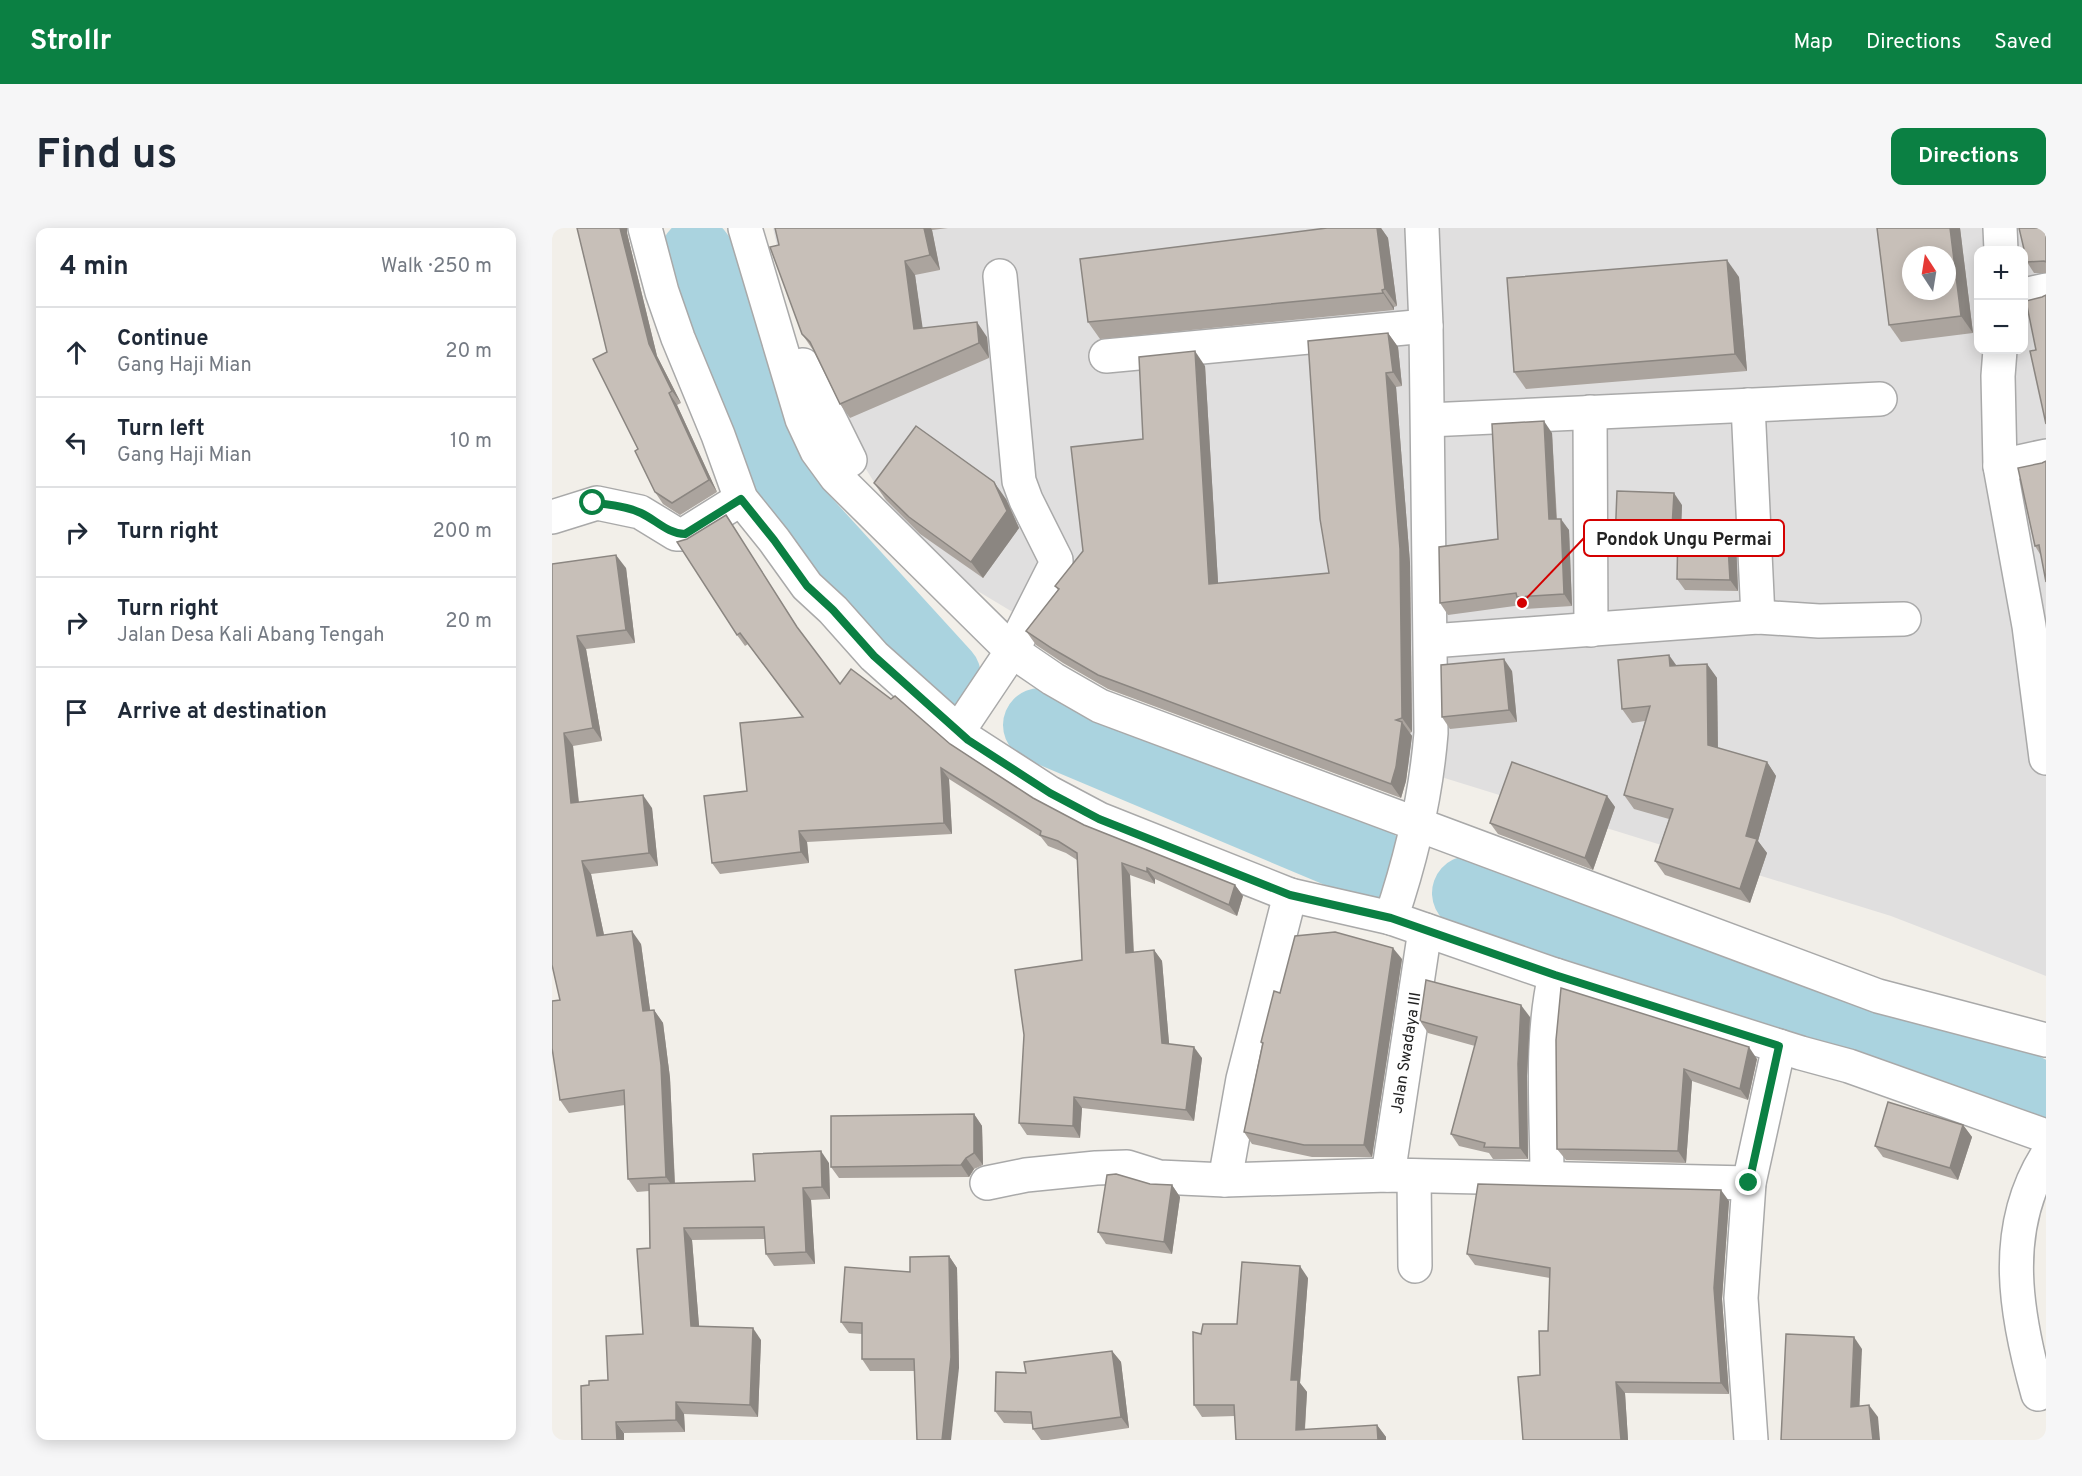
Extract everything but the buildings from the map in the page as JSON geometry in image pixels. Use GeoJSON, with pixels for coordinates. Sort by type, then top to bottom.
{"type":"FeatureCollection","features":[{"type":"Feature","properties":{"kind":"street"},"geometry":{"type":"LineString","coordinates":[[645,228],[662,292],[678,338],[718,435],[741,499],[807,586],[833,610],[874,656],[964,724],[968,740],[1050,793],[1099,819],[1290,895],[1391,918],[1555,975],[1790,1050],[1849,1066],[2046,1136]]}},
{"type":"Feature","properties":{"kind":"street"},"geometry":{"type":"LineString","coordinates":[[745,228],[802,419],[817,451],[836,477],[1005,661],[1053,679],[1100,706],[1416,829],[1878,996],[2046,1040]]}},
{"type":"Feature","properties":{"kind":"street"},"geometry":{"type":"LineString","coordinates":[[762,228],[804,368],[850,460]]}},
{"type":"Feature","properties":{"kind":"street"},"geometry":{"type":"LineString","coordinates":[[1391,918],[1402,886],[1416,829],[1429,757],[1431,641],[1426,326],[1422,228]]}},
{"type":"Feature","properties":{"kind":"street"},"geometry":{"type":"LineString","coordinates":[[2000,228],[2001,246]]}},
{"type":"Feature","properties":{"kind":"street"},"geometry":{"type":"LineString","coordinates":[[964,724],[1005,661],[1056,564],[1019,481],[1000,276]]}},
{"type":"Feature","properties":{"kind":"street"},"geometry":{"type":"LineString","coordinates":[[2028,294],[2046,290]]}},
{"type":"Feature","properties":{"kind":"street"},"geometry":{"type":"LineString","coordinates":[[1106,356],[1426,326]]}},
{"type":"Feature","properties":{"kind":"street"},"geometry":{"type":"LineString","coordinates":[[2000,354],[2000,466],[2029,626],[2046,758]]}},
{"type":"Feature","properties":{"kind":"street"},"geometry":{"type":"LineString","coordinates":[[1428,420],[1880,399]]}},
{"type":"Feature","properties":{"kind":"street"},"geometry":{"type":"LineString","coordinates":[[1748,405],[1758,616]]}},
{"type":"Feature","properties":{"kind":"street"},"geometry":{"type":"LineString","coordinates":[[1590,412],[1590,630]]}},
{"type":"Feature","properties":{"kind":"street"},"geometry":{"type":"LineString","coordinates":[[2000,466],[2046,456]]}},
{"type":"Feature","properties":{"kind":"street"},"geometry":{"type":"LineString","coordinates":[[552,517],[597,503],[640,512],[676,534],[685,534],[741,499]]}},
{"type":"Feature","properties":{"kind":"street"},"geometry":{"type":"LineString","coordinates":[[1431,641],[1758,616],[1819,621],[1904,619]]}},
{"type":"Feature","properties":{"kind":"street"},"geometry":{"type":"LineString","coordinates":[[1225,1180],[1243,1079],[1290,895]]}},
{"type":"Feature","properties":{"kind":"street","name":"Jalan Swadaya III"},"geometry":{"type":"LineString","coordinates":[[1415,1266],[1401,1176],[1425,930]]}},
{"type":"Feature","properties":{"kind":"street"},"geometry":{"type":"LineString","coordinates":[[1547,1179],[1547,1042],[1549,1001],[1555,975]]}},
{"type":"Feature","properties":{"kind":"street"},"geometry":{"type":"LineString","coordinates":[[1751,1440],[1742,1298],[1749,1183],[1790,1050]]}},
{"type":"Feature","properties":{"kind":"street"},"geometry":{"type":"LineString","coordinates":[[2038,1394],[2022,1336],[2017,1293],[2017,1253],[2024,1202],[2046,1157]]}},
{"type":"Feature","properties":{"kind":"street"},"geometry":{"type":"LineString","coordinates":[[987,1183],[1026,1175],[1127,1167],[1159,1177],[1225,1180],[1401,1176],[1749,1183]]}},
{"type":"Feature","properties":{"kind":"shaded area"},"geometry":{"type":"Polygon","coordinates":[[[773,228],[2046,228],[2046,976],[1891,916],[1215,707],[1074,649],[921,557],[854,450],[785,282],[773,228]]]}},
{"type":"Feature","properties":{"kind":"waterway"},"geometry":{"type":"LineString","coordinates":[[697,255],[790,507],[944,676]]}},
{"type":"Feature","properties":{"kind":"waterway"},"geometry":{"type":"LineString","coordinates":[[1040,725],[1375,866]]}},
{"type":"Feature","properties":{"kind":"waterway"},"geometry":{"type":"LineString","coordinates":[[1469,893],[2020,1088],[2046,1101]]}},
{"type":"Feature","properties":{"kind":"place","name":"Pondok Ungu Permai"},"geometry":{"type":"Point","coordinates":[1522,603]}},
{"type":"Feature","properties":{"kind":"route"},"geometry":{"type":"LineString","coordinates":[[593,503],[640,512],[676,534],[685,534],[741,499],[807,586],[833,610],[874,656],[968,740],[1050,793],[1099,819],[1290,895],[1391,918],[1555,975],[1779,1046],[1749,1183]]}}]}
